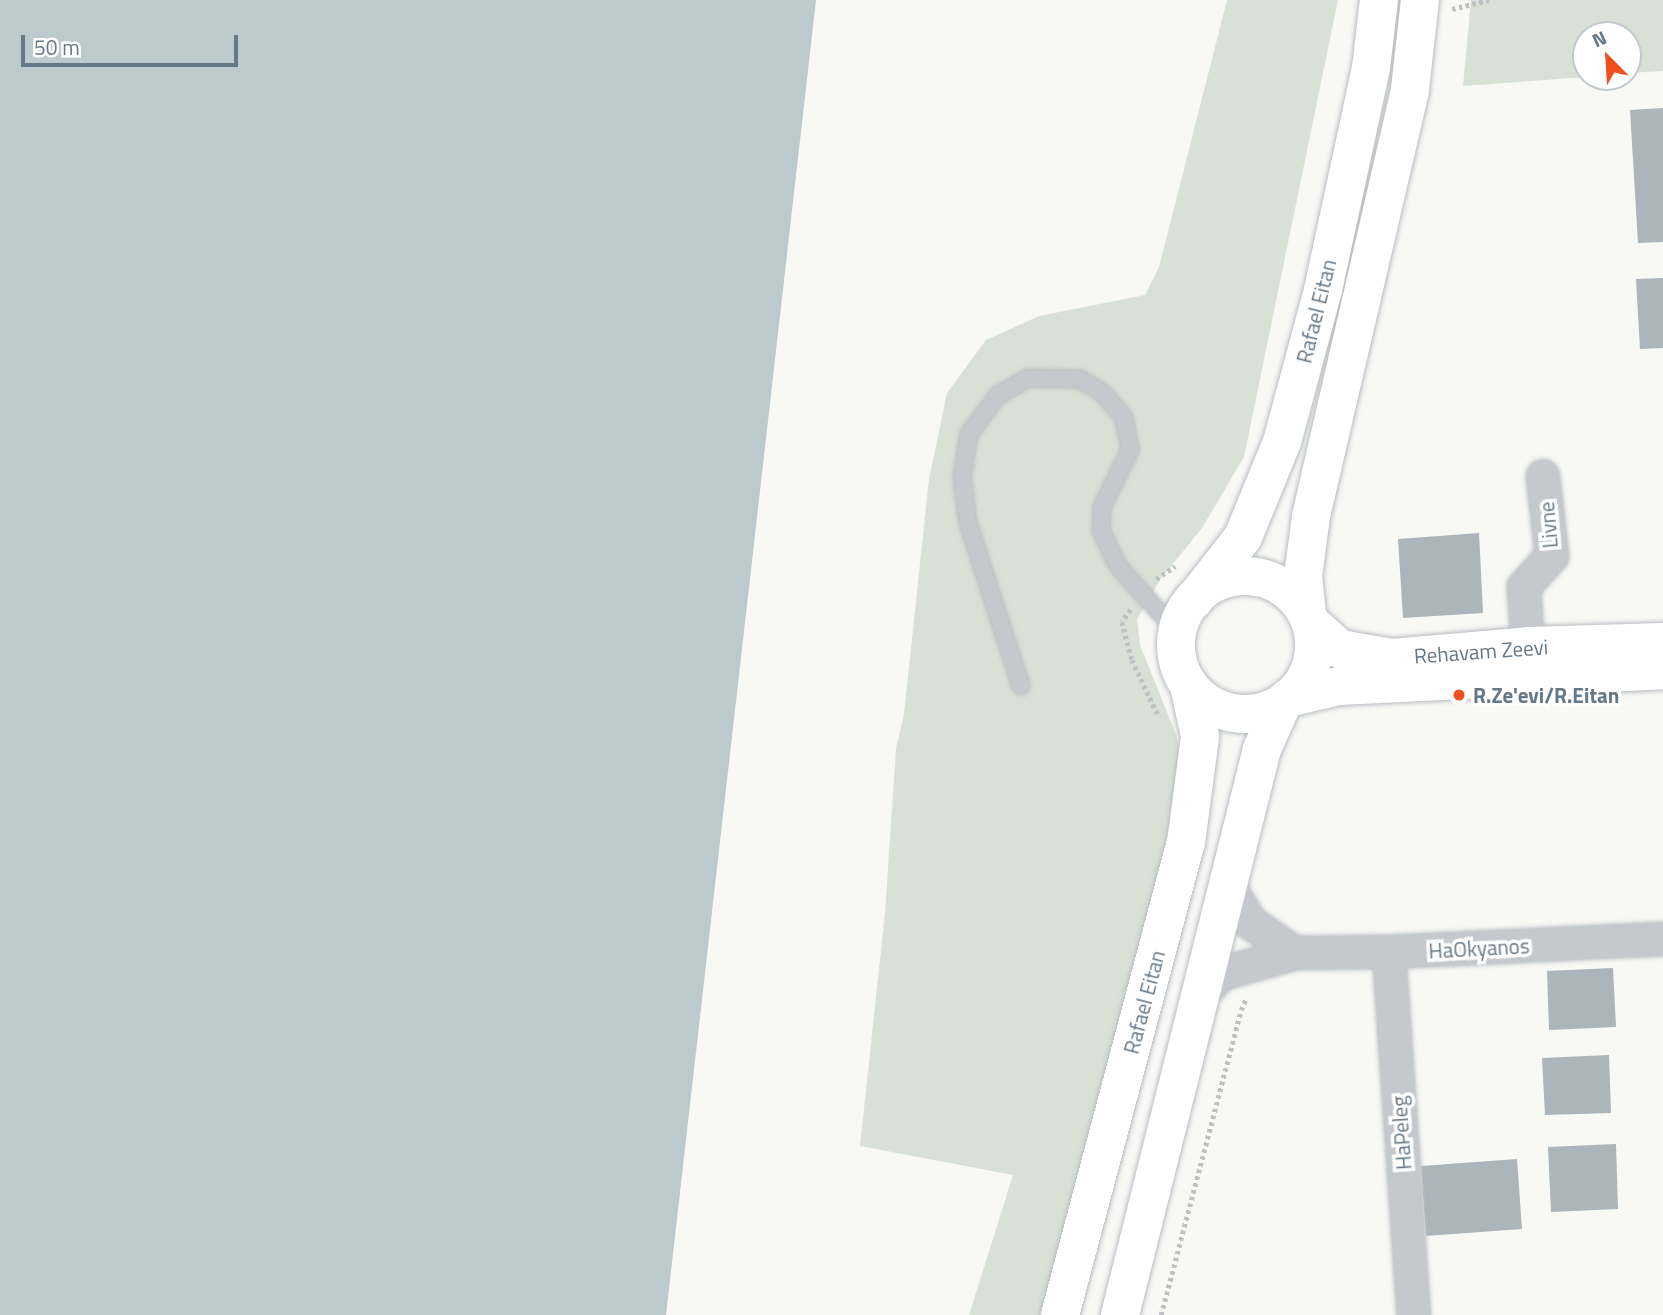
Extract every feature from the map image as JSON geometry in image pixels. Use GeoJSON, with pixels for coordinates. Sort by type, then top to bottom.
{"type":"FeatureCollection","features":[{"type":"Feature","properties":{"kind":"street","name":"Rafael Eitan"},"geometry":{"type":"LineString","coordinates":[[1186,616],[1242,537],[1282,442],[1323,290],[1371,68],[1379,0]]}},
{"type":"Feature","properties":{"kind":"street","name":"Rafael Eitan"},"geometry":{"type":"LineString","coordinates":[[1309,618],[1303,577],[1311,516],[1409,89],[1420,0]]}},
{"type":"Feature","properties":{"kind":"street","name":"Livne"},"geometry":{"type":"LineString","coordinates":[[1528,646],[1524,587],[1552,556],[1543,477]]}},
{"type":"Feature","properties":{"kind":"street"},"geometry":{"type":"LineString","coordinates":[[1248,576],[1281,586],[1309,618],[1314,647],[1309,670],[1300,687],[1286,700],[1264,711],[1234,713],[1212,706],[1189,685],[1178,660],[1186,616],[1220,581],[1248,576]]}},
{"type":"Feature","properties":{"kind":"street","name":"Rehavam Zeevi"},"geometry":{"type":"LineString","coordinates":[[1309,618],[1340,649],[1392,658],[1528,646],[1663,642]]}},
{"type":"Feature","properties":{"kind":"street","name":"Rehavam Zeevi"},"geometry":{"type":"LineString","coordinates":[[1286,700],[1339,686],[1663,670]]}},
{"type":"Feature","properties":{"kind":"street","name":"Rafael Eitan"},"geometry":{"type":"LineString","coordinates":[[1060,1315],[1186,844],[1200,736],[1189,685]]}},
{"type":"Feature","properties":{"kind":"street"},"geometry":{"type":"LineString","coordinates":[[1120,1315],[1262,749],[1286,700]]}},
{"type":"Feature","properties":{"kind":"street"},"geometry":{"type":"LineString","coordinates":[[1229,876],[1234,895],[1251,923],[1295,953]]}},
{"type":"Feature","properties":{"kind":"street","name":"HaOkyanos"},"geometry":{"type":"LineString","coordinates":[[1201,996],[1221,974],[1295,953],[1389,952],[1663,939]]}},
{"type":"Feature","properties":{"kind":"street","name":"HaPeleg"},"geometry":{"type":"LineString","coordinates":[[1389,952],[1414,1315]]}},
{"type":"Feature","properties":{"kind":"lane"},"geometry":{"type":"LineString","coordinates":[[1021,686],[968,523],[962,477],[969,434],[998,395],[1029,378],[1080,379],[1104,394],[1124,418],[1130,450],[1102,507],[1101,531],[1118,566],[1186,616]]}},
{"type":"Feature","properties":{"kind":"path"},"geometry":{"type":"LineString","coordinates":[[1161,1315],[1240,1017]]}},
{"type":"Feature","properties":{"kind":"shaded area"},"geometry":{"type":"Polygon","coordinates":[[[0,0],[816,0],[666,1315],[0,1315],[0,0]]]}},
{"type":"Feature","properties":{"kind":"shaded area"},"geometry":{"type":"Polygon","coordinates":[[[1227,0],[1338,0],[1244,457],[1202,528],[1160,580],[1137,619],[1140,645],[1177,737],[1184,798],[1051,1315],[969,1315],[1013,1175],[860,1146],[885,913],[896,748],[904,714],[929,479],[947,393],[986,340],[1039,316],[1145,295],[1159,267],[1227,0]]]}},
{"type":"Feature","properties":{"kind":"shaded area"},"geometry":{"type":"Polygon","coordinates":[[[1471,0],[1663,0],[1663,71],[1642,72],[1642,21],[1572,21],[1572,78],[1463,86],[1471,0]]]}},
{"type":"Feature","properties":{"kind":"building"},"geometry":{"type":"Polygon","coordinates":[[[1663,108],[1663,242],[1638,243],[1630,110],[1663,108]]]}},
{"type":"Feature","properties":{"kind":"building"},"geometry":{"type":"Polygon","coordinates":[[[1663,278],[1663,348],[1640,349],[1636,279],[1663,278]]]}},
{"type":"Feature","properties":{"kind":"building"},"geometry":{"type":"Polygon","coordinates":[[[1479,533],[1483,613],[1403,618],[1398,539],[1479,533]]]}},
{"type":"Feature","properties":{"kind":"building"},"geometry":{"type":"Polygon","coordinates":[[[1613,968],[1616,1027],[1549,1030],[1547,971],[1613,968]]]}},
{"type":"Feature","properties":{"kind":"building"},"geometry":{"type":"Polygon","coordinates":[[[1609,1055],[1611,1113],[1545,1115],[1542,1058],[1609,1055]]]}},
{"type":"Feature","properties":{"kind":"building"},"geometry":{"type":"Polygon","coordinates":[[[1616,1144],[1618,1209],[1551,1212],[1548,1147],[1616,1144]]]}},
{"type":"Feature","properties":{"kind":"building"},"geometry":{"type":"Polygon","coordinates":[[[1517,1159],[1522,1229],[1426,1236],[1421,1166],[1517,1159]]]}},
{"type":"Feature","properties":{"kind":"place","name":"R.Ze'evi/R.Eitan"},"geometry":{"type":"Point","coordinates":[1459,695]}}]}
